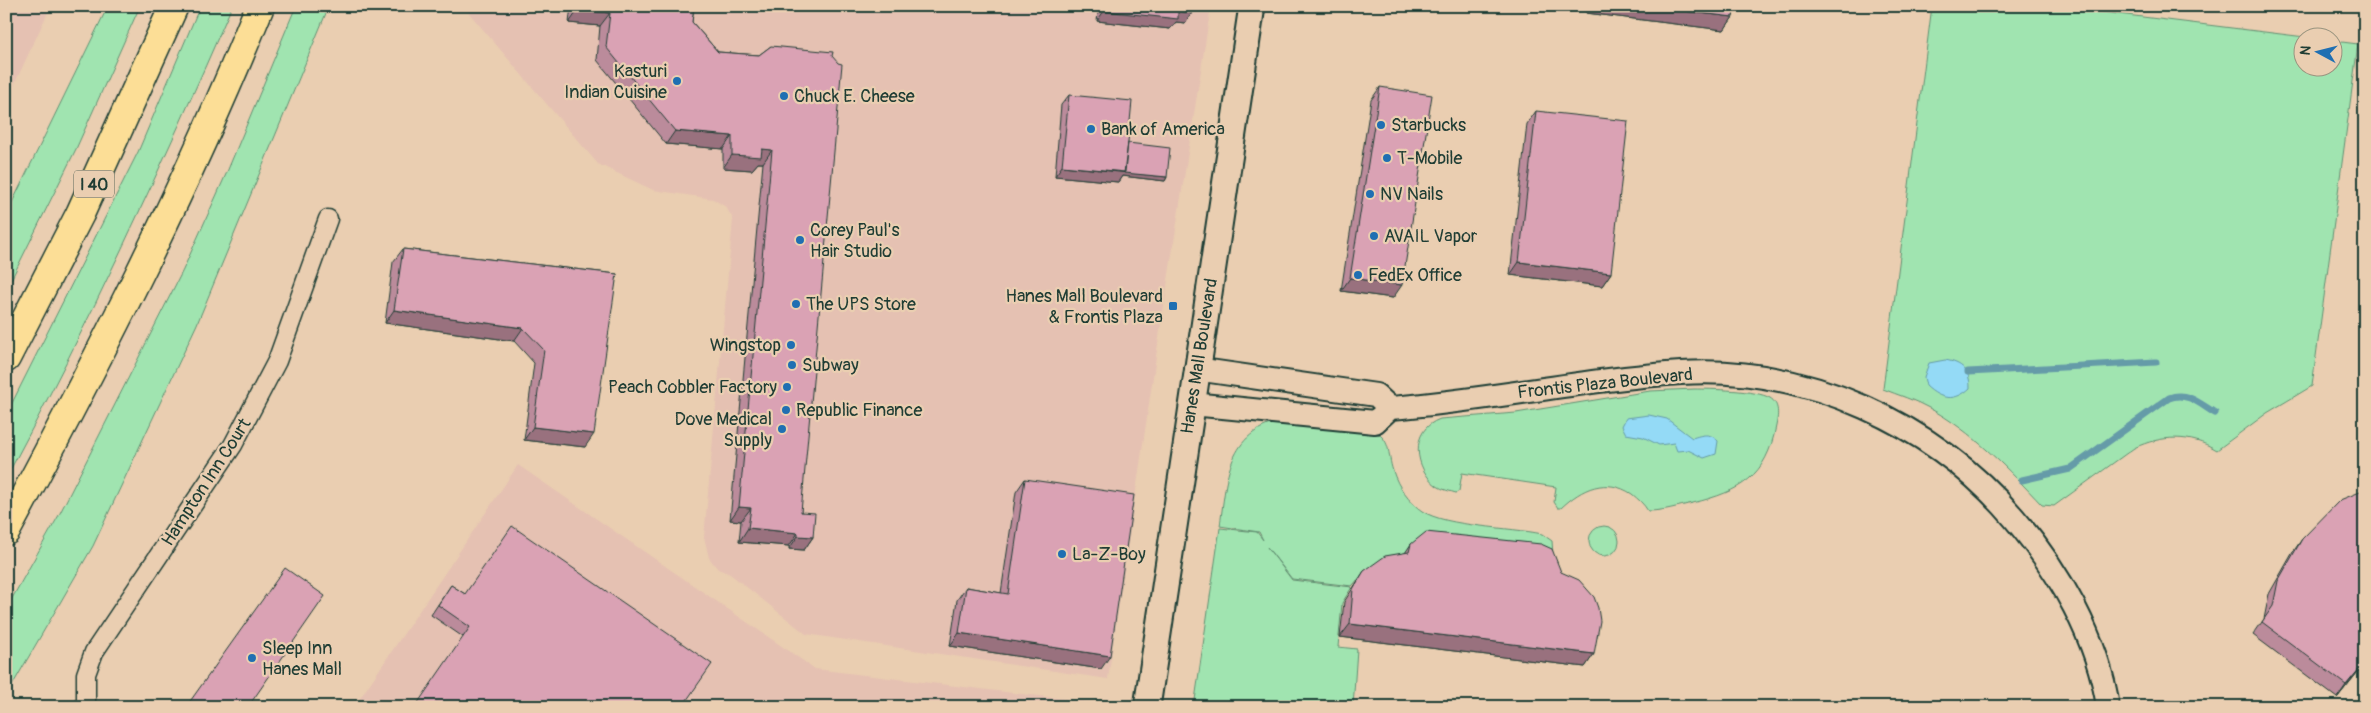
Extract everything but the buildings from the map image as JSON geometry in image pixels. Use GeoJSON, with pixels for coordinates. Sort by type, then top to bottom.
{"type":"FeatureCollection","features":[{"type":"Feature","properties":{"kind":"highway","name":"I 40"},"geometry":{"type":"LineString","coordinates":[[6,358],[80,214],[174,6]]}},
{"type":"Feature","properties":{"kind":"highway"},"geometry":{"type":"LineString","coordinates":[[6,531],[74,406],[169,214],[235,70],[260,6]]}},
{"type":"Feature","properties":{"kind":"main road","name":"Hanes Mall Boulevard"},"geometry":{"type":"LineString","coordinates":[[1147,707],[1196,369],[1237,117],[1252,6]]}},
{"type":"Feature","properties":{"kind":"street","name":"Hampton Inn Court"},"geometry":{"type":"LineString","coordinates":[[86,707],[86,674],[94,652],[233,445],[277,361],[328,219]]}},
{"type":"Feature","properties":{"kind":"street"},"geometry":{"type":"LineString","coordinates":[[1196,369],[1376,395],[1390,408]]}},
{"type":"Feature","properties":{"kind":"street","name":"Frontis Plaza Boulevard"},"geometry":{"type":"LineString","coordinates":[[1192,404],[1375,422],[1390,408],[1613,379],[1683,373],[1736,375],[1788,382],[1828,393],[1866,408],[1912,432],[1955,461],[1995,496],[2029,535],[2052,568],[2082,624],[2098,662],[2108,707]]}},
{"type":"Feature","properties":{"kind":"shaded area"},"geometry":{"type":"Polygon","coordinates":[[[6,6],[51,6],[6,102],[6,6]]]}},
{"type":"Feature","properties":{"kind":"shaded area"},"geometry":{"type":"Polygon","coordinates":[[[463,6],[1211,6],[1108,679],[806,634],[730,574],[718,569],[709,558],[704,537],[733,219],[726,207],[713,199],[653,190],[598,164],[463,6]]]}},
{"type":"Feature","properties":{"kind":"shaded area"},"geometry":{"type":"Polygon","coordinates":[[[518,465],[815,669],[1106,704],[1105,707],[354,707],[518,465]]]}},
{"type":"Feature","properties":{"kind":"green space"},"geometry":{"type":"Polygon","coordinates":[[[108,6],[140,6],[76,149],[6,290],[6,215],[108,6]]]}},
{"type":"Feature","properties":{"kind":"green space"},"geometry":{"type":"Polygon","coordinates":[[[200,6],[232,6],[179,126],[96,303],[6,478],[6,415],[138,152],[200,6]]]}},
{"type":"Feature","properties":{"kind":"green space"},"geometry":{"type":"Polygon","coordinates":[[[296,6],[329,6],[197,324],[93,546],[6,696],[6,609],[59,515],[183,270],[227,172],[296,6]]]}},
{"type":"Feature","properties":{"kind":"green space"},"geometry":{"type":"Polygon","coordinates":[[[1932,6],[2053,6],[2294,36],[2294,78],[2344,78],[2344,42],[2358,44],[2312,386],[2267,413],[2217,450],[2197,441],[2176,438],[2155,441],[2134,448],[2054,506],[2042,505],[1989,452],[1945,417],[1918,402],[1883,389],[1932,6]]]}},
{"type":"Feature","properties":{"kind":"green space"},"geometry":{"type":"Polygon","coordinates":[[[1694,389],[1764,395],[1775,403],[1778,414],[1772,443],[1766,458],[1758,470],[1738,487],[1693,503],[1648,511],[1632,494],[1613,486],[1604,486],[1586,490],[1561,508],[1558,508],[1554,502],[1556,487],[1462,473],[1459,491],[1456,493],[1437,486],[1429,479],[1423,470],[1420,460],[1418,450],[1423,432],[1430,424],[1440,419],[1516,413],[1650,391],[1694,389]]]}},
{"type":"Feature","properties":{"kind":"green space"},"geometry":{"type":"Polygon","coordinates":[[[1277,422],[1372,431],[1386,442],[1395,477],[1405,494],[1422,511],[1447,520],[1542,534],[1552,541],[1553,555],[1406,552],[1393,561],[1364,575],[1352,586],[1292,579],[1267,547],[1292,580],[1352,587],[1342,603],[1338,647],[1357,649],[1353,707],[1194,707],[1220,528],[1257,532],[1263,540],[1259,532],[1220,526],[1227,478],[1238,450],[1247,438],[1260,428],[1277,422]]]}},
{"type":"Feature","properties":{"kind":"green space"},"geometry":{"type":"Polygon","coordinates":[[[1604,526],[1615,530],[1619,541],[1615,552],[1604,556],[1593,552],[1589,541],[1593,530],[1604,526]]]}},
{"type":"Feature","properties":{"kind":"water"},"geometry":{"type":"Polygon","coordinates":[[[1945,360],[1960,365],[1967,372],[1970,388],[1959,396],[1948,398],[1937,394],[1926,386],[1924,377],[1929,363],[1945,360]]]}},
{"type":"Feature","properties":{"kind":"water"},"geometry":{"type":"Polygon","coordinates":[[[1649,415],[1667,419],[1692,438],[1703,435],[1712,436],[1718,441],[1716,454],[1704,458],[1688,450],[1677,451],[1674,443],[1659,445],[1643,437],[1626,434],[1622,426],[1626,418],[1649,415]]]}},
{"type":"Feature","properties":{"kind":"waterway"},"geometry":{"type":"LineString","coordinates":[[1968,372],[2156,362]]}},
{"type":"Feature","properties":{"kind":"waterway"},"geometry":{"type":"LineString","coordinates":[[2022,480],[2070,469],[2169,398],[2176,396],[2188,397],[2215,413]]}},
{"type":"Feature","properties":{"kind":"place","name":"Kasturi Indian Cuisine"},"geometry":{"type":"Point","coordinates":[677,81]}},
{"type":"Feature","properties":{"kind":"place","name":"Chuck E. Cheese"},"geometry":{"type":"Point","coordinates":[784,96]}},
{"type":"Feature","properties":{"kind":"place","name":"Starbucks"},"geometry":{"type":"Point","coordinates":[1381,125]}},
{"type":"Feature","properties":{"kind":"place","name":"Bank of America"},"geometry":{"type":"Point","coordinates":[1091,129]}},
{"type":"Feature","properties":{"kind":"place","name":"T-Mobile"},"geometry":{"type":"Point","coordinates":[1387,158]}},
{"type":"Feature","properties":{"kind":"place","name":"NV Nails"},"geometry":{"type":"Point","coordinates":[1370,194]}},
{"type":"Feature","properties":{"kind":"place","name":"AVAIL Vapor"},"geometry":{"type":"Point","coordinates":[1374,236]}},
{"type":"Feature","properties":{"kind":"place","name":"Corey Paul's Hair Studio"},"geometry":{"type":"Point","coordinates":[800,240]}},
{"type":"Feature","properties":{"kind":"place","name":"FedEx Office"},"geometry":{"type":"Point","coordinates":[1358,275]}},
{"type":"Feature","properties":{"kind":"place","name":"The UPS Store"},"geometry":{"type":"Point","coordinates":[796,304]}},
{"type":"Feature","properties":{"kind":"place","name":"Hanes Mall Boulevard & Frontis Plaza"},"geometry":{"type":"Point","coordinates":[1173,306]}},
{"type":"Feature","properties":{"kind":"place","name":"Wingstop"},"geometry":{"type":"Point","coordinates":[791,345]}},
{"type":"Feature","properties":{"kind":"place","name":"Subway"},"geometry":{"type":"Point","coordinates":[792,365]}},
{"type":"Feature","properties":{"kind":"place","name":"Peach Cobbler Factory"},"geometry":{"type":"Point","coordinates":[787,387]}},
{"type":"Feature","properties":{"kind":"place","name":"Republic Finance"},"geometry":{"type":"Point","coordinates":[786,410]}},
{"type":"Feature","properties":{"kind":"place","name":"Dove Medical Supply"},"geometry":{"type":"Point","coordinates":[782,429]}},
{"type":"Feature","properties":{"kind":"place","name":"La-Z-Boy"},"geometry":{"type":"Point","coordinates":[1062,554]}},
{"type":"Feature","properties":{"kind":"place","name":"Sleep Inn Hanes Mall"},"geometry":{"type":"Point","coordinates":[252,658]}}]}
